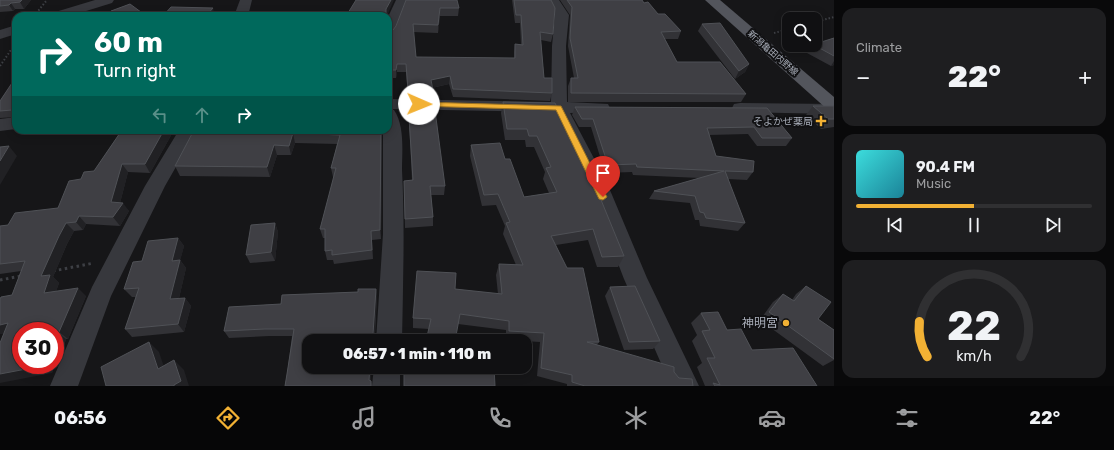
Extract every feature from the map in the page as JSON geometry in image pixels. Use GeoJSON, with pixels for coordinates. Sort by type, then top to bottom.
{"type":"FeatureCollection","features":[{"type":"Feature","properties":{"kind":"main road","name":"新潟亀田内野線"},"geometry":{"type":"LineString","coordinates":[[712,0],[834,107]]}},
{"type":"Feature","properties":{"kind":"street"},"geometry":{"type":"LineString","coordinates":[[70,12],[108,0]]}},
{"type":"Feature","properties":{"kind":"street"},"geometry":{"type":"LineString","coordinates":[[242,12],[246,0]]}},
{"type":"Feature","properties":{"kind":"street"},"geometry":{"type":"LineString","coordinates":[[392,24],[402,0]]}},
{"type":"Feature","properties":{"kind":"street"},"geometry":{"type":"LineString","coordinates":[[553,0],[562,15],[559,46],[559,108],[597,183],[636,279],[685,386]]}},
{"type":"Feature","properties":{"kind":"street"},"geometry":{"type":"LineString","coordinates":[[0,35],[12,30]]}},
{"type":"Feature","properties":{"kind":"street"},"geometry":{"type":"LineString","coordinates":[[392,104],[619,108]]}},
{"type":"Feature","properties":{"kind":"street"},"geometry":{"type":"LineString","coordinates":[[726,108],[834,107]]}},
{"type":"Feature","properties":{"kind":"street"},"geometry":{"type":"LineString","coordinates":[[0,125],[12,124]]}},
{"type":"Feature","properties":{"kind":"street"},"geometry":{"type":"LineString","coordinates":[[389,334],[394,234],[392,132]]}},
{"type":"Feature","properties":{"kind":"street"},"geometry":{"type":"LineString","coordinates":[[64,386],[100,294],[155,186],[186,134]]}},
{"type":"Feature","properties":{"kind":"street"},"geometry":{"type":"LineString","coordinates":[[386,386],[387,374]]}},
{"type":"Feature","properties":{"kind":"path"},"geometry":{"type":"LineString","coordinates":[[37,12],[47,0]]}},
{"type":"Feature","properties":{"kind":"path"},"geometry":{"type":"LineString","coordinates":[[822,20],[834,17]]}},
{"type":"Feature","properties":{"kind":"path"},"geometry":{"type":"LineString","coordinates":[[0,66],[12,48]]}},
{"type":"Feature","properties":{"kind":"path"},"geometry":{"type":"LineString","coordinates":[[47,272],[118,259]]}},
{"type":"Feature","properties":{"kind":"path"},"geometry":{"type":"LineString","coordinates":[[0,280],[24,276]]}},
{"type":"Feature","properties":{"kind":"building"},"geometry":{"type":"Polygon","coordinates":[[[0,0],[22,0],[9,5],[0,6],[0,0]]]}},
{"type":"Feature","properties":{"kind":"building"},"geometry":{"type":"Polygon","coordinates":[[[356,0],[391,0],[386,12],[349,12],[356,0]]]}},
{"type":"Feature","properties":{"kind":"building"},"geometry":{"type":"Polygon","coordinates":[[[406,0],[457,0],[459,8],[440,8],[438,25],[413,24],[416,57],[515,58],[515,44],[523,45],[521,15],[516,15],[514,0],[551,0],[555,8],[553,34],[540,32],[544,78],[552,78],[552,93],[453,89],[450,76],[431,80],[433,90],[408,90],[406,64],[397,64],[396,70],[392,70],[392,30],[396,26],[406,0]]]}},
{"type":"Feature","properties":{"kind":"building"},"geometry":{"type":"Polygon","coordinates":[[[567,0],[642,0],[644,3],[648,2],[658,14],[665,14],[681,31],[661,32],[677,62],[720,62],[746,94],[571,93],[571,78],[578,78],[570,38],[572,7],[567,0]]]}},
{"type":"Feature","properties":{"kind":"building"},"geometry":{"type":"Polygon","coordinates":[[[130,4],[141,12],[112,12],[111,11],[130,4]]]}},
{"type":"Feature","properties":{"kind":"building"},"geometry":{"type":"Polygon","coordinates":[[[171,7],[213,8],[210,12],[167,12],[171,7]]]}},
{"type":"Feature","properties":{"kind":"building"},"geometry":{"type":"Polygon","coordinates":[[[720,23],[749,64],[739,71],[702,24],[720,23]]]}},
{"type":"Feature","properties":{"kind":"building"},"geometry":{"type":"Polygon","coordinates":[[[834,38],[834,56],[822,49],[822,42],[834,38]]]}},
{"type":"Feature","properties":{"kind":"building"},"geometry":{"type":"Polygon","coordinates":[[[12,83],[12,110],[0,111],[0,101],[12,83]]]}},
{"type":"Feature","properties":{"kind":"building"},"geometry":{"type":"Polygon","coordinates":[[[408,102],[434,103],[445,186],[430,186],[433,217],[405,219],[404,181],[413,180],[408,102]]]}},
{"type":"Feature","properties":{"kind":"building"},"geometry":{"type":"Polygon","coordinates":[[[503,102],[555,103],[568,130],[576,152],[579,151],[590,173],[624,256],[602,257],[593,229],[551,236],[567,268],[583,268],[599,342],[587,342],[674,367],[674,372],[679,378],[692,379],[693,386],[585,386],[572,382],[572,375],[541,368],[544,333],[509,331],[509,321],[460,314],[456,334],[428,334],[431,319],[413,318],[417,271],[456,273],[455,289],[502,294],[499,264],[523,265],[506,223],[510,222],[498,194],[484,195],[471,145],[500,143],[505,159],[510,159],[524,197],[557,192],[546,168],[551,167],[537,136],[529,136],[527,129],[507,129],[503,102]]]}},
{"type":"Feature","properties":{"kind":"building"},"geometry":{"type":"Polygon","coordinates":[[[813,106],[834,106],[834,119],[828,119],[813,106]]]}},
{"type":"Feature","properties":{"kind":"building"},"geometry":{"type":"Polygon","coordinates":[[[575,107],[767,108],[792,138],[762,138],[754,127],[707,128],[716,156],[754,161],[753,172],[725,171],[745,223],[706,218],[704,213],[700,212],[695,196],[654,191],[724,171],[637,167],[636,164],[608,165],[593,119],[582,119],[575,107]]]}},
{"type":"Feature","properties":{"kind":"building"},"geometry":{"type":"Polygon","coordinates":[[[119,134],[162,134],[145,164],[122,164],[111,202],[123,203],[113,217],[79,216],[76,222],[66,223],[41,276],[50,275],[44,293],[78,288],[63,322],[12,322],[12,372],[0,374],[0,343],[8,323],[0,325],[0,299],[1,297],[12,295],[25,261],[0,264],[0,226],[8,225],[15,213],[58,208],[69,181],[81,179],[84,172],[94,171],[119,134]]]}},
{"type":"Feature","properties":{"kind":"building"},"geometry":{"type":"Polygon","coordinates":[[[192,134],[293,134],[289,146],[274,145],[267,167],[175,166],[192,134]]]}},
{"type":"Feature","properties":{"kind":"building"},"geometry":{"type":"Polygon","coordinates":[[[316,134],[381,134],[380,230],[371,231],[372,250],[332,255],[332,250],[325,251],[325,229],[320,229],[336,168],[331,168],[340,135],[316,134]]]}},
{"type":"Feature","properties":{"kind":"building"},"geometry":{"type":"Polygon","coordinates":[[[9,146],[0,161],[0,147],[9,146]]]}},
{"type":"Feature","properties":{"kind":"building"},"geometry":{"type":"Polygon","coordinates":[[[275,223],[271,252],[246,255],[251,225],[275,223]]]}},
{"type":"Feature","properties":{"kind":"building"},"geometry":{"type":"Polygon","coordinates":[[[178,238],[172,261],[180,260],[170,299],[185,298],[178,324],[125,329],[139,288],[124,289],[133,262],[142,261],[148,241],[178,238]]]}},
{"type":"Feature","properties":{"kind":"building"},"geometry":{"type":"Polygon","coordinates":[[[635,286],[660,341],[629,342],[610,287],[635,286]]]}},
{"type":"Feature","properties":{"kind":"building"},"geometry":{"type":"Polygon","coordinates":[[[806,286],[831,302],[818,319],[834,330],[834,359],[769,312],[783,294],[794,301],[806,286]]]}},
{"type":"Feature","properties":{"kind":"building"},"geometry":{"type":"Polygon","coordinates":[[[358,289],[376,289],[373,334],[302,334],[302,374],[369,374],[369,380],[371,381],[371,386],[285,386],[294,329],[224,331],[229,307],[281,304],[282,295],[358,292],[358,289]]]}},
{"type":"Feature","properties":{"kind":"building"},"geometry":{"type":"Polygon","coordinates":[[[718,312],[727,330],[741,329],[752,350],[793,348],[817,386],[715,386],[713,383],[720,385],[707,358],[715,358],[702,331],[710,330],[701,313],[718,312]]]}},
{"type":"Feature","properties":{"kind":"building"},"geometry":{"type":"Polygon","coordinates":[[[149,342],[158,369],[174,360],[181,381],[174,386],[106,386],[101,367],[149,342]]]}},
{"type":"Feature","properties":{"kind":"building"},"geometry":{"type":"Polygon","coordinates":[[[404,374],[494,374],[495,386],[404,386],[404,374]]]}},
{"type":"Feature","properties":{"kind":"place","name":"そよかぜ薬局"},"geometry":{"type":"Point","coordinates":[821,121]}},
{"type":"Feature","properties":{"kind":"place","name":"神明宮"},"geometry":{"type":"Point","coordinates":[786,323]}},
{"type":"Feature","properties":{"kind":"route"},"geometry":{"type":"LineString","coordinates":[[419,104],[559,108],[603,197]]}}]}
